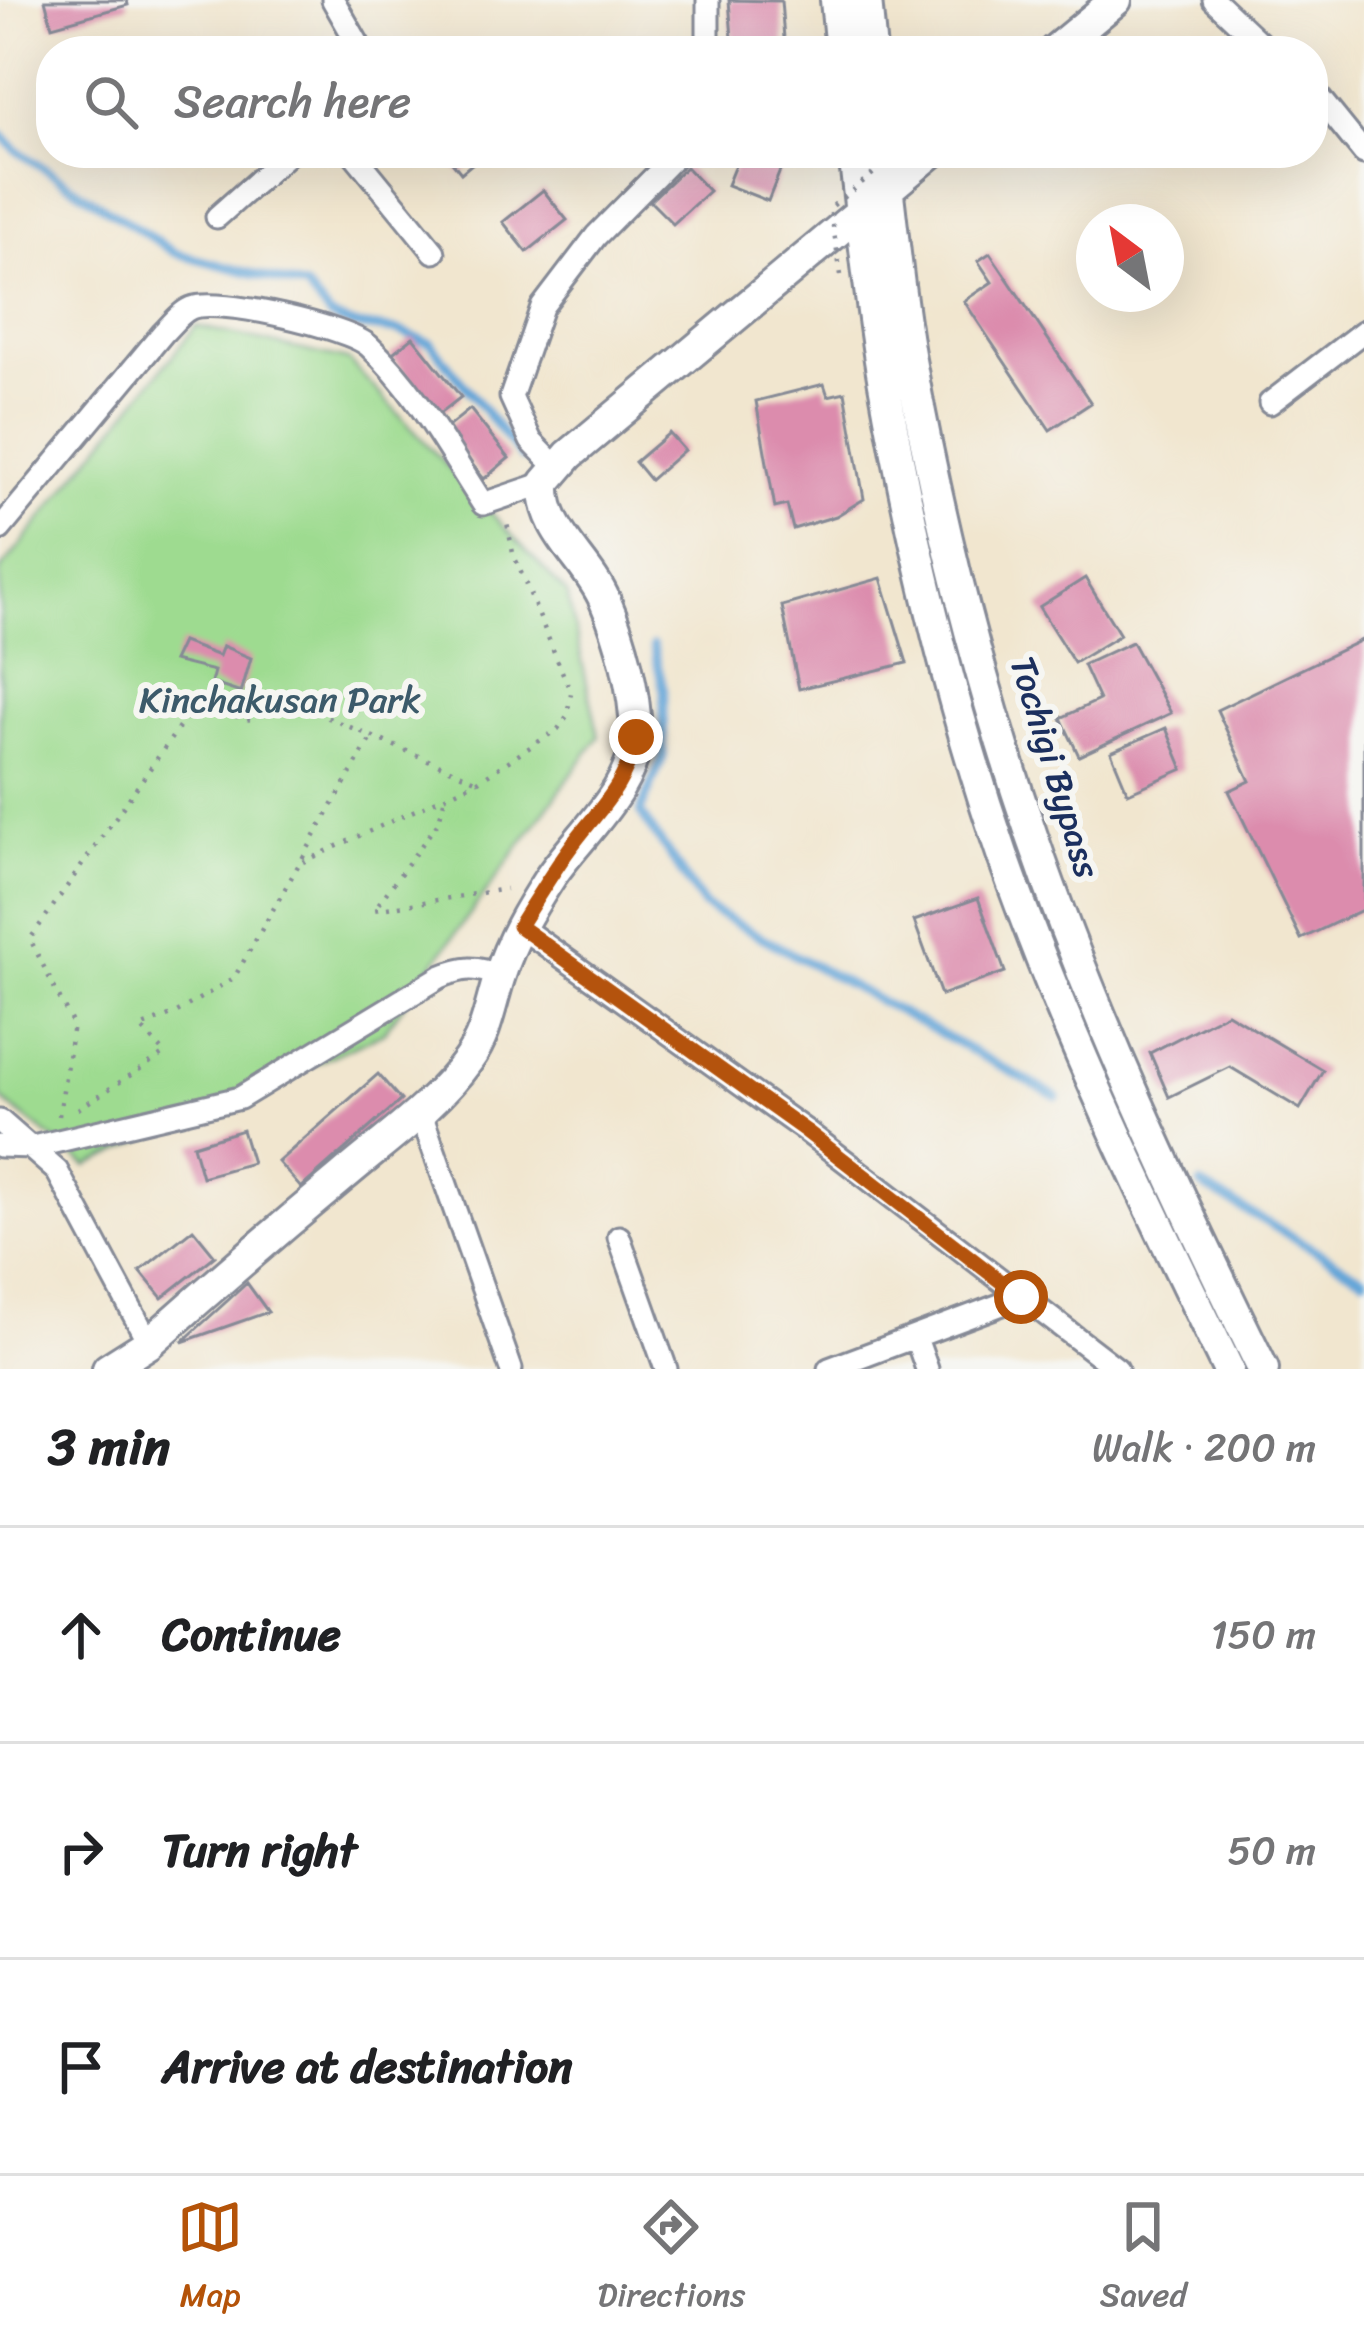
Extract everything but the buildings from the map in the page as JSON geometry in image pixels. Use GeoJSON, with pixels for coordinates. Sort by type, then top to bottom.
{"type":"FeatureCollection","features":[{"type":"Feature","properties":{"kind":"main road"},"geometry":{"type":"LineString","coordinates":[[836,0],[840,36]]}},
{"type":"Feature","properties":{"kind":"main road"},"geometry":{"type":"LineString","coordinates":[[866,0],[870,36]]}},
{"type":"Feature","properties":{"kind":"main road"},"geometry":{"type":"LineString","coordinates":[[1072,36],[1116,0]]}},
{"type":"Feature","properties":{"kind":"main road","name":"Tochigi Bypass"},"geometry":{"type":"LineString","coordinates":[[856,168],[882,372],[902,479],[961,718],[1001,851],[1102,1106],[1228,1369]]}},
{"type":"Feature","properties":{"kind":"main road","name":"Tochigi Bypass"},"geometry":{"type":"LineString","coordinates":[[885,168],[909,357],[931,465],[993,708],[1031,832],[1130,1092],[1263,1369]]}},
{"type":"Feature","properties":{"kind":"main road"},"geometry":{"type":"LineString","coordinates":[[108,1369],[149,1342],[420,1111],[470,1058],[486,1028],[499,976],[519,926],[629,769],[636,737],[628,676],[605,600],[556,529],[544,500],[550,475],[914,168]]}},
{"type":"Feature","properties":{"kind":"street"},"geometry":{"type":"LineString","coordinates":[[333,0],[353,36]]}},
{"type":"Feature","properties":{"kind":"street"},"geometry":{"type":"LineString","coordinates":[[708,0],[709,36]]}},
{"type":"Feature","properties":{"kind":"street"},"geometry":{"type":"LineString","coordinates":[[1214,0],[1252,36]]}},
{"type":"Feature","properties":{"kind":"street"},"geometry":{"type":"LineString","coordinates":[[1328,109],[1364,153]]}},
{"type":"Feature","properties":{"kind":"street"},"geometry":{"type":"LineString","coordinates":[[217,217],[272,168]]}},
{"type":"Feature","properties":{"kind":"street"},"geometry":{"type":"LineString","coordinates":[[365,168],[434,252]]}},
{"type":"Feature","properties":{"kind":"street"},"geometry":{"type":"LineString","coordinates":[[0,529],[163,333],[188,309],[221,303],[266,311],[365,342],[411,394],[483,503],[550,475],[511,398],[542,308],[596,236],[663,168]]}},
{"type":"Feature","properties":{"kind":"street"},"geometry":{"type":"LineString","coordinates":[[1270,403],[1364,331]]}},
{"type":"Feature","properties":{"kind":"street"},"geometry":{"type":"LineString","coordinates":[[519,926],[806,1131],[1118,1369]]}},
{"type":"Feature","properties":{"kind":"street"},"geometry":{"type":"LineString","coordinates":[[0,1146],[33,1147],[240,1099],[440,977],[460,968],[478,967],[499,976]]}},
{"type":"Feature","properties":{"kind":"street"},"geometry":{"type":"LineString","coordinates":[[420,1111],[511,1369]]}},
{"type":"Feature","properties":{"kind":"street"},"geometry":{"type":"LineString","coordinates":[[0,1121],[58,1171],[149,1342]]}},
{"type":"Feature","properties":{"kind":"street"},"geometry":{"type":"LineString","coordinates":[[619,1237],[666,1369]]}},
{"type":"Feature","properties":{"kind":"street"},"geometry":{"type":"LineString","coordinates":[[829,1369],[1021,1297]]}},
{"type":"Feature","properties":{"kind":"street"},"geometry":{"type":"LineString","coordinates":[[916,1338],[926,1369]]}},
{"type":"Feature","properties":{"kind":"path"},"geometry":{"type":"LineString","coordinates":[[829,276],[842,275],[830,208],[880,168]]}},
{"type":"Feature","properties":{"kind":"path"},"geometry":{"type":"LineString","coordinates":[[303,862],[478,781],[558,729],[567,716],[572,693],[513,553],[502,498]]}},
{"type":"Feature","properties":{"kind":"path"},"geometry":{"type":"LineString","coordinates":[[371,738],[235,978],[172,1015],[140,1027],[165,1053],[58,1122],[73,1025],[30,939],[194,706],[251,720],[274,695],[478,781]]}},
{"type":"Feature","properties":{"kind":"path"},"geometry":{"type":"LineString","coordinates":[[444,799],[439,821],[374,910],[547,883]]}},
{"type":"Feature","properties":{"kind":"green space","name":"Kinchakusan Park"},"geometry":{"type":"Polygon","coordinates":[[[196,326],[348,360],[567,594],[599,737],[383,1033],[87,1166],[0,1098],[0,571],[196,326]]]}},
{"type":"Feature","properties":{"kind":"waterway"},"geometry":{"type":"LineString","coordinates":[[0,133],[36,163]]}},
{"type":"Feature","properties":{"kind":"waterway"},"geometry":{"type":"LineString","coordinates":[[44,168],[175,253],[306,288],[330,316],[431,343],[522,458]]}},
{"type":"Feature","properties":{"kind":"waterway"},"geometry":{"type":"LineString","coordinates":[[653,646],[664,691],[663,757],[640,812],[704,906],[1057,1097]]}},
{"type":"Feature","properties":{"kind":"waterway"},"geometry":{"type":"LineString","coordinates":[[1201,1185],[1364,1278]]}},
{"type":"Feature","properties":{"kind":"route"},"geometry":{"type":"LineString","coordinates":[[636,737],[629,769],[613,796],[568,851],[519,926],[806,1131],[1021,1297]]}}]}
